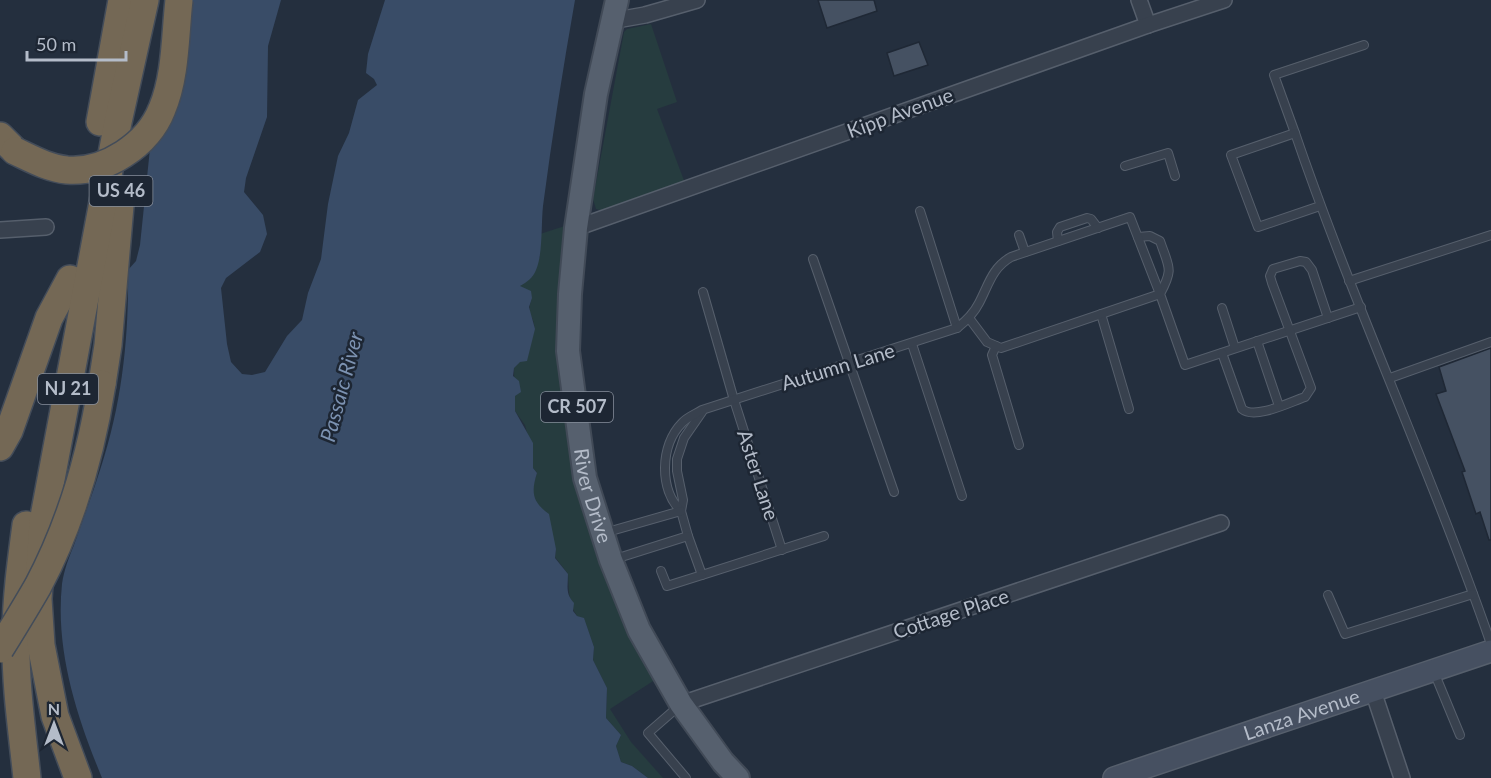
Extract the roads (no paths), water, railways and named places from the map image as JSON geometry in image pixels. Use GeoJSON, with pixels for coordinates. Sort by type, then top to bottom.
{"type":"FeatureCollection","features":[{"type":"Feature","properties":{"kind":"highway","name":"US 46"},"geometry":{"type":"LineString","coordinates":[[0,447],[9,431],[49,318],[70,279],[122,0]]}},
{"type":"Feature","properties":{"kind":"highway","name":"NJ 21"},"geometry":{"type":"LineString","coordinates":[[78,778],[56,716],[41,645],[38,599],[43,522],[116,133],[145,0]]}},
{"type":"Feature","properties":{"kind":"highway","name":"US 46"},"geometry":{"type":"LineString","coordinates":[[0,619],[39,562],[61,519],[79,474],[93,429],[102,384],[124,164],[151,0]]}},
{"type":"Feature","properties":{"kind":"highway"},"geometry":{"type":"LineString","coordinates":[[8,143],[41,164],[67,170],[93,167],[114,160],[133,147],[149,132],[162,111],[170,83],[179,0]]}},
{"type":"Feature","properties":{"kind":"highway","name":"NJ 21"},"geometry":{"type":"LineString","coordinates":[[58,778],[38,721],[27,671],[22,624],[22,556],[70,279]]}},
{"type":"Feature","properties":{"kind":"highway"},"geometry":{"type":"LineString","coordinates":[[0,649],[38,586],[71,513],[95,430],[102,384]]}},
{"type":"Feature","properties":{"kind":"highway"},"geometry":{"type":"LineString","coordinates":[[22,556],[16,612],[16,662],[27,778]]}},
{"type":"Feature","properties":{"kind":"main road","name":"River Drive"},"geometry":{"type":"LineString","coordinates":[[614,10],[596,94],[576,228],[570,294],[568,351],[585,478],[611,560],[639,630],[681,704],[723,762],[738,778]]}},
{"type":"Feature","properties":{"kind":"street"},"geometry":{"type":"LineString","coordinates":[[614,10],[645,15],[697,0]]}},
{"type":"Feature","properties":{"kind":"street"},"geometry":{"type":"LineString","coordinates":[[1139,0],[1148,25]]}},
{"type":"Feature","properties":{"kind":"street","name":"Kipp Avenue"},"geometry":{"type":"LineString","coordinates":[[576,228],[1224,0]]}},
{"type":"Feature","properties":{"kind":"street"},"geometry":{"type":"LineString","coordinates":[[0,230],[46,227]]}},
{"type":"Feature","properties":{"kind":"street","name":"Cottage Place"},"geometry":{"type":"LineString","coordinates":[[681,704],[1221,524]]}},
{"type":"Feature","properties":{"kind":"street","name":"Lanza Avenue"},"geometry":{"type":"LineString","coordinates":[[1114,778],[1491,651]]}},
{"type":"Feature","properties":{"kind":"street"},"geometry":{"type":"LineString","coordinates":[[1372,691],[1402,778]]}},
{"type":"Feature","properties":{"kind":"lane"},"geometry":{"type":"LineString","coordinates":[[1364,45],[1274,75],[1320,206],[1390,378],[1491,644]]}},
{"type":"Feature","properties":{"kind":"lane"},"geometry":{"type":"LineString","coordinates":[[1295,133],[1231,155],[1258,227],[1320,206]]}},
{"type":"Feature","properties":{"kind":"lane"},"geometry":{"type":"LineString","coordinates":[[1125,166],[1168,153],[1175,176]]}},
{"type":"Feature","properties":{"kind":"lane"},"geometry":{"type":"LineString","coordinates":[[920,212],[957,328]]}},
{"type":"Feature","properties":{"kind":"lane","name":"Autumn Lane"},"geometry":{"type":"LineString","coordinates":[[681,511],[673,503],[665,473],[665,457],[672,435],[683,421],[702,410],[957,328],[969,318],[979,303],[991,275],[1002,262],[1025,252],[1130,217],[1160,294]]}},
{"type":"Feature","properties":{"kind":"lane"},"geometry":{"type":"LineString","coordinates":[[1058,241],[1057,232],[1060,227],[1087,218],[1091,219],[1098,228]]}},
{"type":"Feature","properties":{"kind":"lane"},"geometry":{"type":"LineString","coordinates":[[1019,235],[1025,252]]}},
{"type":"Feature","properties":{"kind":"lane"},"geometry":{"type":"LineString","coordinates":[[1349,282],[1491,235]]}},
{"type":"Feature","properties":{"kind":"lane","name":"Autumn Lane"},"geometry":{"type":"LineString","coordinates":[[1138,237],[1150,236],[1160,241],[1169,267],[1169,277],[1160,294]]}},
{"type":"Feature","properties":{"kind":"lane"},"geometry":{"type":"LineString","coordinates":[[813,259],[894,492]]}},
{"type":"Feature","properties":{"kind":"lane"},"geometry":{"type":"LineString","coordinates":[[1222,353],[1242,410],[1251,414],[1279,406],[1305,397],[1311,388],[1272,283],[1270,276],[1273,269],[1300,261],[1306,262],[1312,270],[1328,318]]}},
{"type":"Feature","properties":{"kind":"lane","name":"Aster Lane"},"geometry":{"type":"LineString","coordinates":[[704,292],[734,400],[782,550]]}},
{"type":"Feature","properties":{"kind":"lane"},"geometry":{"type":"LineString","coordinates":[[969,318],[987,342],[1001,348],[1160,294],[1185,365],[1361,307]]}},
{"type":"Feature","properties":{"kind":"lane"},"geometry":{"type":"LineString","coordinates":[[1222,308],[1235,348]]}},
{"type":"Feature","properties":{"kind":"lane"},"geometry":{"type":"LineString","coordinates":[[1101,314],[1129,409]]}},
{"type":"Feature","properties":{"kind":"lane"},"geometry":{"type":"LineString","coordinates":[[1257,341],[1279,406]]}},
{"type":"Feature","properties":{"kind":"lane"},"geometry":{"type":"LineString","coordinates":[[1390,378],[1491,342]]}},
{"type":"Feature","properties":{"kind":"lane"},"geometry":{"type":"LineString","coordinates":[[912,344],[962,496]]}},
{"type":"Feature","properties":{"kind":"lane"},"geometry":{"type":"LineString","coordinates":[[996,346],[992,355],[1019,445]]}},
{"type":"Feature","properties":{"kind":"lane","name":"Autumn Lane"},"geometry":{"type":"LineString","coordinates":[[702,410],[684,438],[677,459],[683,501],[681,511],[687,536],[702,575]]}},
{"type":"Feature","properties":{"kind":"lane"},"geometry":{"type":"LineString","coordinates":[[603,534],[681,511]]}},
{"type":"Feature","properties":{"kind":"lane"},"geometry":{"type":"LineString","coordinates":[[611,560],[687,536]]}},
{"type":"Feature","properties":{"kind":"lane"},"geometry":{"type":"LineString","coordinates":[[661,571],[667,586],[824,537]]}},
{"type":"Feature","properties":{"kind":"lane"},"geometry":{"type":"LineString","coordinates":[[1328,595],[1345,634],[1473,594]]}},
{"type":"Feature","properties":{"kind":"lane"},"geometry":{"type":"LineString","coordinates":[[1434,670],[1460,735]]}},
{"type":"Feature","properties":{"kind":"lane"},"geometry":{"type":"LineString","coordinates":[[681,704],[648,732],[686,778]]}},
{"type":"Feature","properties":{"kind":"water","name":"Passaic River"},"geometry":{"type":"Polygon","coordinates":[[[179,0],[281,0],[268,46],[267,117],[246,178],[244,192],[263,215],[267,234],[260,252],[226,278],[221,288],[231,362],[242,374],[252,375],[265,372],[287,336],[302,320],[308,293],[321,259],[328,204],[338,156],[349,133],[358,100],[377,85],[374,79],[366,73],[368,54],[385,0],[575,0],[546,180],[540,256],[533,275],[520,286],[531,291],[532,298],[529,307],[535,329],[527,361],[520,362],[514,368],[513,376],[519,381],[521,392],[515,396],[515,411],[533,443],[533,468],[537,473],[534,496],[539,505],[549,514],[556,549],[555,558],[568,574],[569,596],[574,603],[573,611],[577,616],[584,618],[594,647],[593,660],[607,688],[606,718],[621,735],[616,746],[621,762],[632,766],[648,778],[102,778],[84,731],[65,659],[61,609],[62,584],[101,467],[114,419],[123,370],[128,270],[136,261],[140,245],[157,81],[179,0]]]}}]}
